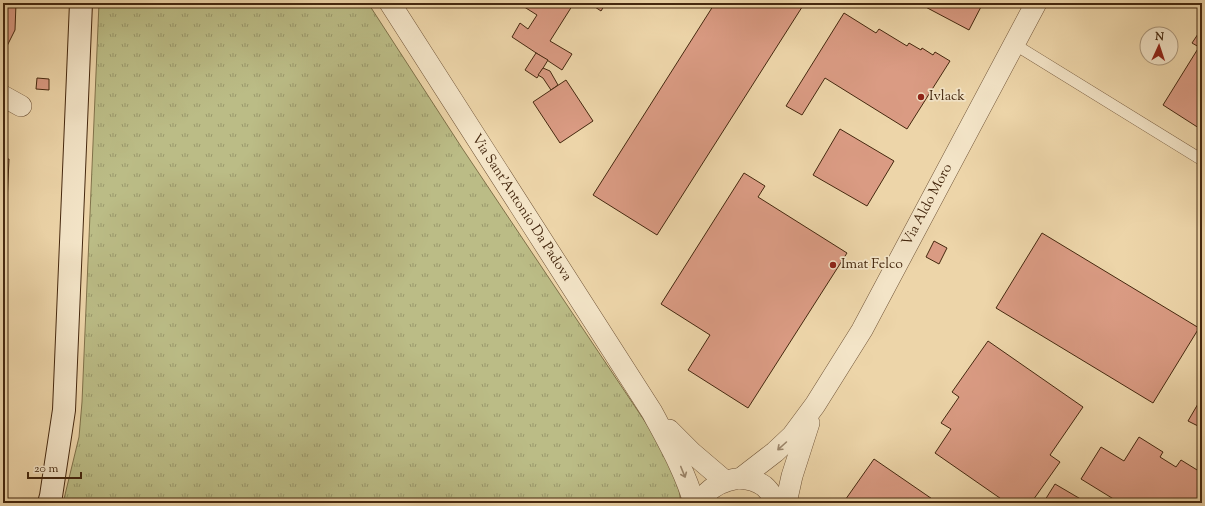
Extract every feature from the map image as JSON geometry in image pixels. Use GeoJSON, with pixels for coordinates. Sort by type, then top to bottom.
{"type":"FeatureCollection","features":[{"type":"Feature","properties":{"kind":"street"},"geometry":{"type":"LineString","coordinates":[[49,503],[64,410],[81,3]]}},
{"type":"Feature","properties":{"kind":"street","name":"Via Sant'Antonio Da Padova"},"geometry":{"type":"LineString","coordinates":[[390,3],[652,412],[678,460],[694,503]]}},
{"type":"Feature","properties":{"kind":"street","name":"Via Aldo Moro"},"geometry":{"type":"LineString","coordinates":[[700,503],[711,488],[732,480],[775,452],[797,431],[862,330],[1036,3]]}},
{"type":"Feature","properties":{"kind":"street"},"geometry":{"type":"LineString","coordinates":[[3,96],[21,106]]}},
{"type":"Feature","properties":{"kind":"street","name":"Via Aldo Moro"},"geometry":{"type":"LineString","coordinates":[[786,503],[795,466],[815,404]]}},
{"type":"Feature","properties":{"kind":"street","name":"Via Sant'Antonio Da Padova"},"geometry":{"type":"LineString","coordinates":[[652,412],[688,449],[732,480]]}},
{"type":"Feature","properties":{"kind":"street"},"geometry":{"type":"LineString","coordinates":[[732,480],[754,482],[763,486],[771,493],[777,503]]}},
{"type":"Feature","properties":{"kind":"lane"},"geometry":{"type":"LineString","coordinates":[[1014,44],[1202,160]]}},
{"type":"Feature","properties":{"kind":"green space"},"geometry":{"type":"Polygon","coordinates":[[[99,3],[368,3],[462,148],[662,447],[678,483],[681,503],[63,503],[79,437],[82,402],[99,3]]]}},
{"type":"Feature","properties":{"kind":"building"},"geometry":{"type":"Polygon","coordinates":[[[3,3],[16,3],[15,30],[3,54],[3,3]]]}},
{"type":"Feature","properties":{"kind":"building"},"geometry":{"type":"Polygon","coordinates":[[[518,3],[574,3],[550,41],[572,54],[562,70],[512,37],[520,23],[528,29],[537,15],[518,3]]]}},
{"type":"Feature","properties":{"kind":"building"},"geometry":{"type":"Polygon","coordinates":[[[589,3],[606,3],[601,11],[589,3]]]}},
{"type":"Feature","properties":{"kind":"building"},"geometry":{"type":"Polygon","coordinates":[[[715,3],[804,4],[657,235],[593,195],[715,3]]]}},
{"type":"Feature","properties":{"kind":"building"},"geometry":{"type":"Polygon","coordinates":[[[918,3],[983,3],[969,30],[918,3]]]}},
{"type":"Feature","properties":{"kind":"building"},"geometry":{"type":"Polygon","coordinates":[[[844,13],[876,33],[879,29],[907,46],[909,43],[921,50],[922,48],[933,55],[935,52],[950,61],[907,129],[825,78],[802,115],[786,106],[844,13]]]}},
{"type":"Feature","properties":{"kind":"building"},"geometry":{"type":"Polygon","coordinates":[[[1202,28],[1202,130],[1163,105],[1199,47],[1192,43],[1202,28]]]}},
{"type":"Feature","properties":{"kind":"building"},"geometry":{"type":"Polygon","coordinates":[[[536,53],[548,60],[537,78],[525,70],[536,53]]]}},
{"type":"Feature","properties":{"kind":"building"},"geometry":{"type":"Polygon","coordinates":[[[543,68],[550,71],[558,85],[551,90],[543,78],[538,75],[543,68]]]}},
{"type":"Feature","properties":{"kind":"building"},"geometry":{"type":"Polygon","coordinates":[[[37,78],[49,79],[49,90],[36,89],[37,78]]]}},
{"type":"Feature","properties":{"kind":"building"},"geometry":{"type":"Polygon","coordinates":[[[566,80],[593,121],[560,143],[533,102],[566,80]]]}},
{"type":"Feature","properties":{"kind":"building"},"geometry":{"type":"Polygon","coordinates":[[[840,129],[894,161],[867,206],[813,175],[840,129]]]}},
{"type":"Feature","properties":{"kind":"building"},"geometry":{"type":"Polygon","coordinates":[[[3,159],[9,159],[3,293],[3,159]]]}},
{"type":"Feature","properties":{"kind":"building"},"geometry":{"type":"Polygon","coordinates":[[[744,173],[765,186],[758,197],[847,253],[748,408],[688,370],[710,335],[661,304],[744,173]]]}},
{"type":"Feature","properties":{"kind":"building"},"geometry":{"type":"Polygon","coordinates":[[[1042,233],[1199,328],[1153,403],[996,308],[1042,233]]]}},
{"type":"Feature","properties":{"kind":"building"},"geometry":{"type":"Polygon","coordinates":[[[934,241],[947,248],[939,264],[926,257],[934,241]]]}},
{"type":"Feature","properties":{"kind":"building"},"geometry":{"type":"Polygon","coordinates":[[[988,341],[1083,407],[1050,455],[1060,462],[1031,503],[1007,503],[935,453],[951,429],[941,423],[959,397],[952,392],[988,341]]]}},
{"type":"Feature","properties":{"kind":"building"},"geometry":{"type":"Polygon","coordinates":[[[1202,397],[1202,428],[1188,421],[1202,397]]]}},
{"type":"Feature","properties":{"kind":"building"},"geometry":{"type":"Polygon","coordinates":[[[1139,437],[1163,452],[1160,457],[1176,467],[1181,460],[1202,473],[1202,503],[1120,503],[1081,479],[1101,447],[1124,461],[1139,437]]]}},
{"type":"Feature","properties":{"kind":"building"},"geometry":{"type":"Polygon","coordinates":[[[874,459],[938,503],[843,503],[874,459]]]}},
{"type":"Feature","properties":{"kind":"building"},"geometry":{"type":"Polygon","coordinates":[[[1055,484],[1084,501],[1083,503],[1050,503],[1045,500],[1055,484]]]}},
{"type":"Feature","properties":{"kind":"place","name":"Ivlack"},"geometry":{"type":"Point","coordinates":[921,97]}},
{"type":"Feature","properties":{"kind":"place","name":"Imat Felco"},"geometry":{"type":"Point","coordinates":[833,265]}}]}
